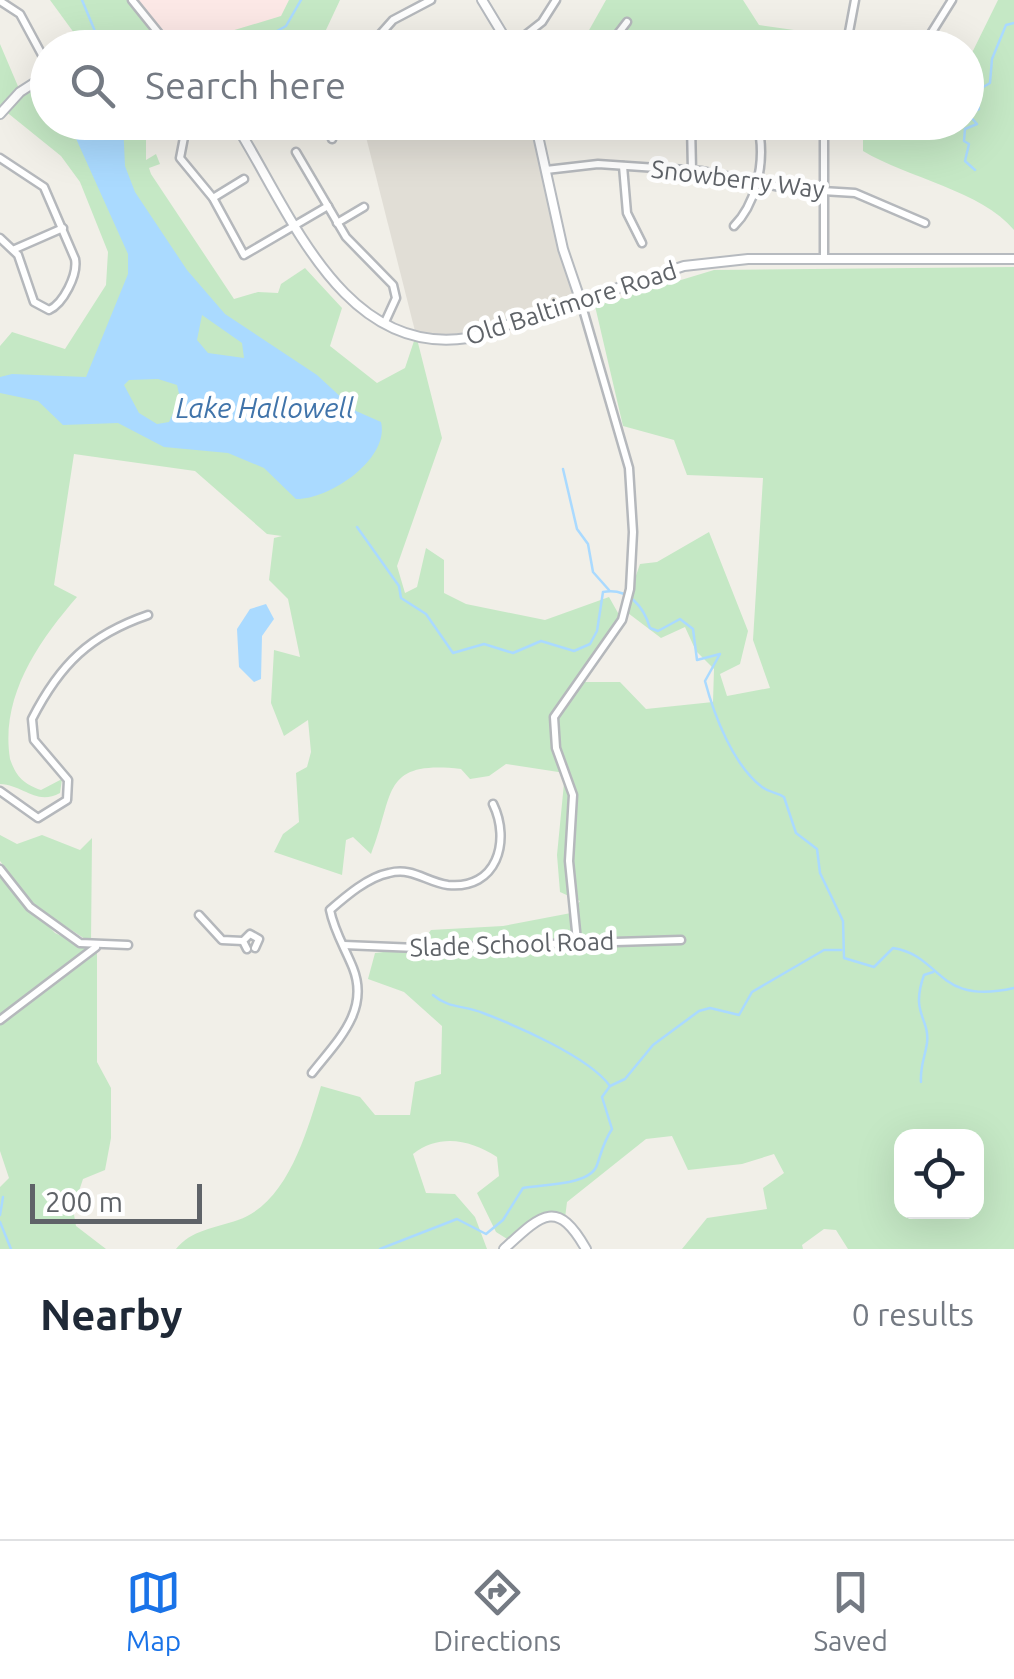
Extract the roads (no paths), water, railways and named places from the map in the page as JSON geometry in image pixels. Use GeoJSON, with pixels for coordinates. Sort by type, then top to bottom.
{"type":"FeatureCollection","features":[{"type":"Feature","properties":{"kind":"street"},"geometry":{"type":"LineString","coordinates":[[0,0],[20,14],[30,33]]}},
{"type":"Feature","properties":{"kind":"street"},"geometry":{"type":"LineString","coordinates":[[132,0],[157,30]]}},
{"type":"Feature","properties":{"kind":"street"},"geometry":{"type":"LineString","coordinates":[[384,30],[393,20],[430,0]]}},
{"type":"Feature","properties":{"kind":"street"},"geometry":{"type":"LineString","coordinates":[[482,0],[500,30]]}},
{"type":"Feature","properties":{"kind":"street"},"geometry":{"type":"LineString","coordinates":[[532,30],[556,0]]}},
{"type":"Feature","properties":{"kind":"street"},"geometry":{"type":"LineString","coordinates":[[850,30],[855,0]]}},
{"type":"Feature","properties":{"kind":"street"},"geometry":{"type":"LineString","coordinates":[[933,30],[952,0]]}},
{"type":"Feature","properties":{"kind":"street"},"geometry":{"type":"LineString","coordinates":[[621,30],[627,22]]}},
{"type":"Feature","properties":{"kind":"street"},"geometry":{"type":"LineString","coordinates":[[0,114],[30,86]]}},
{"type":"Feature","properties":{"kind":"street"},"geometry":{"type":"LineString","coordinates":[[183,140],[180,158],[213,198],[244,255],[328,206]]}},
{"type":"Feature","properties":{"kind":"street","name":"Old Baltimore Road"},"geometry":{"type":"LineString","coordinates":[[245,140],[327,277],[385,322],[416,335],[452,341],[684,266],[824,257],[1014,258]]}},
{"type":"Feature","properties":{"kind":"street"},"geometry":{"type":"LineString","coordinates":[[538,140],[629,468],[633,532],[627,597],[615,632],[575,682],[554,717],[556,748],[574,795],[569,861],[577,941]]}},
{"type":"Feature","properties":{"kind":"street"},"geometry":{"type":"LineString","coordinates":[[691,140],[692,171]]}},
{"type":"Feature","properties":{"kind":"street"},"geometry":{"type":"LineString","coordinates":[[734,226],[746,214],[756,182],[762,154],[760,140]]}},
{"type":"Feature","properties":{"kind":"street"},"geometry":{"type":"LineString","coordinates":[[824,140],[824,257]]}},
{"type":"Feature","properties":{"kind":"street"},"geometry":{"type":"LineString","coordinates":[[296,152],[337,222],[396,291],[385,322]]}},
{"type":"Feature","properties":{"kind":"street"},"geometry":{"type":"LineString","coordinates":[[0,158],[44,187],[63,228],[77,270],[52,310],[34,302],[14,249],[0,238]]}},
{"type":"Feature","properties":{"kind":"street","name":"Snowberry Way"},"geometry":{"type":"LineString","coordinates":[[544,170],[578,165],[692,171],[855,193],[925,223]]}},
{"type":"Feature","properties":{"kind":"street"},"geometry":{"type":"LineString","coordinates":[[624,166],[627,214],[642,243]]}},
{"type":"Feature","properties":{"kind":"street"},"geometry":{"type":"LineString","coordinates":[[213,198],[244,179]]}},
{"type":"Feature","properties":{"kind":"street"},"geometry":{"type":"LineString","coordinates":[[337,222],[364,207]]}},
{"type":"Feature","properties":{"kind":"street"},"geometry":{"type":"LineString","coordinates":[[14,249],[63,228]]}},
{"type":"Feature","properties":{"kind":"street"},"geometry":{"type":"LineString","coordinates":[[0,791],[38,818],[67,800],[68,780],[34,740],[32,719],[82,648],[103,632],[148,615]]}},
{"type":"Feature","properties":{"kind":"street"},"geometry":{"type":"LineString","coordinates":[[312,1073],[358,1008],[356,978],[334,929],[330,910],[379,876],[413,872],[452,885],[485,874],[502,842],[494,804]]}},
{"type":"Feature","properties":{"kind":"street"},"geometry":{"type":"LineString","coordinates":[[0,869],[49,923],[80,943],[128,945]]}},
{"type":"Feature","properties":{"kind":"street"},"geometry":{"type":"LineString","coordinates":[[200,915],[222,940],[248,946]]}},
{"type":"Feature","properties":{"kind":"street","name":"Slade School Road"},"geometry":{"type":"LineString","coordinates":[[344,945],[417,948],[681,940]]}},
{"type":"Feature","properties":{"kind":"street"},"geometry":{"type":"LineString","coordinates":[[0,1020],[97,946]]}},
{"type":"Feature","properties":{"kind":"street"},"geometry":{"type":"LineString","coordinates":[[504,1249],[544,1218],[555,1215],[571,1222],[586,1249]]}},
{"type":"Feature","properties":{"kind":"water","name":"Lake Hallowell"},"geometry":{"type":"Polygon","coordinates":[[[77,140],[124,140],[125,166],[135,192],[187,270],[225,314],[317,375],[356,411],[381,422],[381,436],[367,463],[340,485],[296,499],[264,468],[228,453],[164,447],[118,423],[63,425],[38,401],[0,393],[0,377],[12,374],[86,377],[128,274],[128,254],[77,140]],[[202,315],[197,340],[208,353],[244,358],[242,343],[202,315]],[[158,379],[129,380],[124,385],[139,413],[157,424],[169,422],[180,398],[177,385],[158,379]]]}},
{"type":"Feature","properties":{"kind":"water"},"geometry":{"type":"Polygon","coordinates":[[[266,604],[274,619],[262,636],[261,679],[254,682],[239,667],[237,629],[250,609],[266,604]]]}},
{"type":"Feature","properties":{"kind":"waterway"},"geometry":{"type":"LineString","coordinates":[[82,0],[94,30]]}},
{"type":"Feature","properties":{"kind":"waterway"},"geometry":{"type":"LineString","coordinates":[[279,30],[286,26],[301,0]]}},
{"type":"Feature","properties":{"kind":"waterway"},"geometry":{"type":"LineString","coordinates":[[984,87],[990,83],[992,59],[1006,25],[1014,23]]}},
{"type":"Feature","properties":{"kind":"waterway"},"geometry":{"type":"LineString","coordinates":[[964,140],[969,144],[965,161],[975,170]]}},
{"type":"Feature","properties":{"kind":"waterway"},"geometry":{"type":"LineString","coordinates":[[563,469],[577,529],[588,544],[593,572],[609,590]]}},
{"type":"Feature","properties":{"kind":"waterway"},"geometry":{"type":"LineString","coordinates":[[357,527],[399,586],[401,598],[426,614],[453,653],[484,644],[513,653],[541,641],[574,651],[590,644],[597,631],[603,592],[620,593],[634,600],[650,628],[658,631],[680,619],[693,629],[697,660],[720,654],[705,681],[719,724],[734,753],[762,787],[784,797],[796,833],[817,849],[820,873],[843,921],[844,958],[874,967],[893,948],[922,960],[943,978],[969,990],[1014,988]]}},
{"type":"Feature","properties":{"kind":"waterway"},"geometry":{"type":"LineString","coordinates":[[380,1249],[457,1219],[486,1234],[503,1220],[523,1188],[564,1183],[593,1172],[612,1129],[602,1097],[610,1086],[625,1079],[653,1045],[699,1011],[710,1008],[739,1015],[752,992],[824,950],[841,950]]}},
{"type":"Feature","properties":{"kind":"waterway"},"geometry":{"type":"LineString","coordinates":[[921,1082],[927,1034],[920,988],[924,975],[933,972]]}},
{"type":"Feature","properties":{"kind":"waterway"},"geometry":{"type":"LineString","coordinates":[[433,995],[551,1044],[586,1064],[610,1086]]}},
{"type":"Feature","properties":{"kind":"waterway"},"geometry":{"type":"LineString","coordinates":[[0,1215],[3,1197]]}},
{"type":"Feature","properties":{"kind":"waterway"},"geometry":{"type":"LineString","coordinates":[[0,1222],[11,1249]]}}]}
